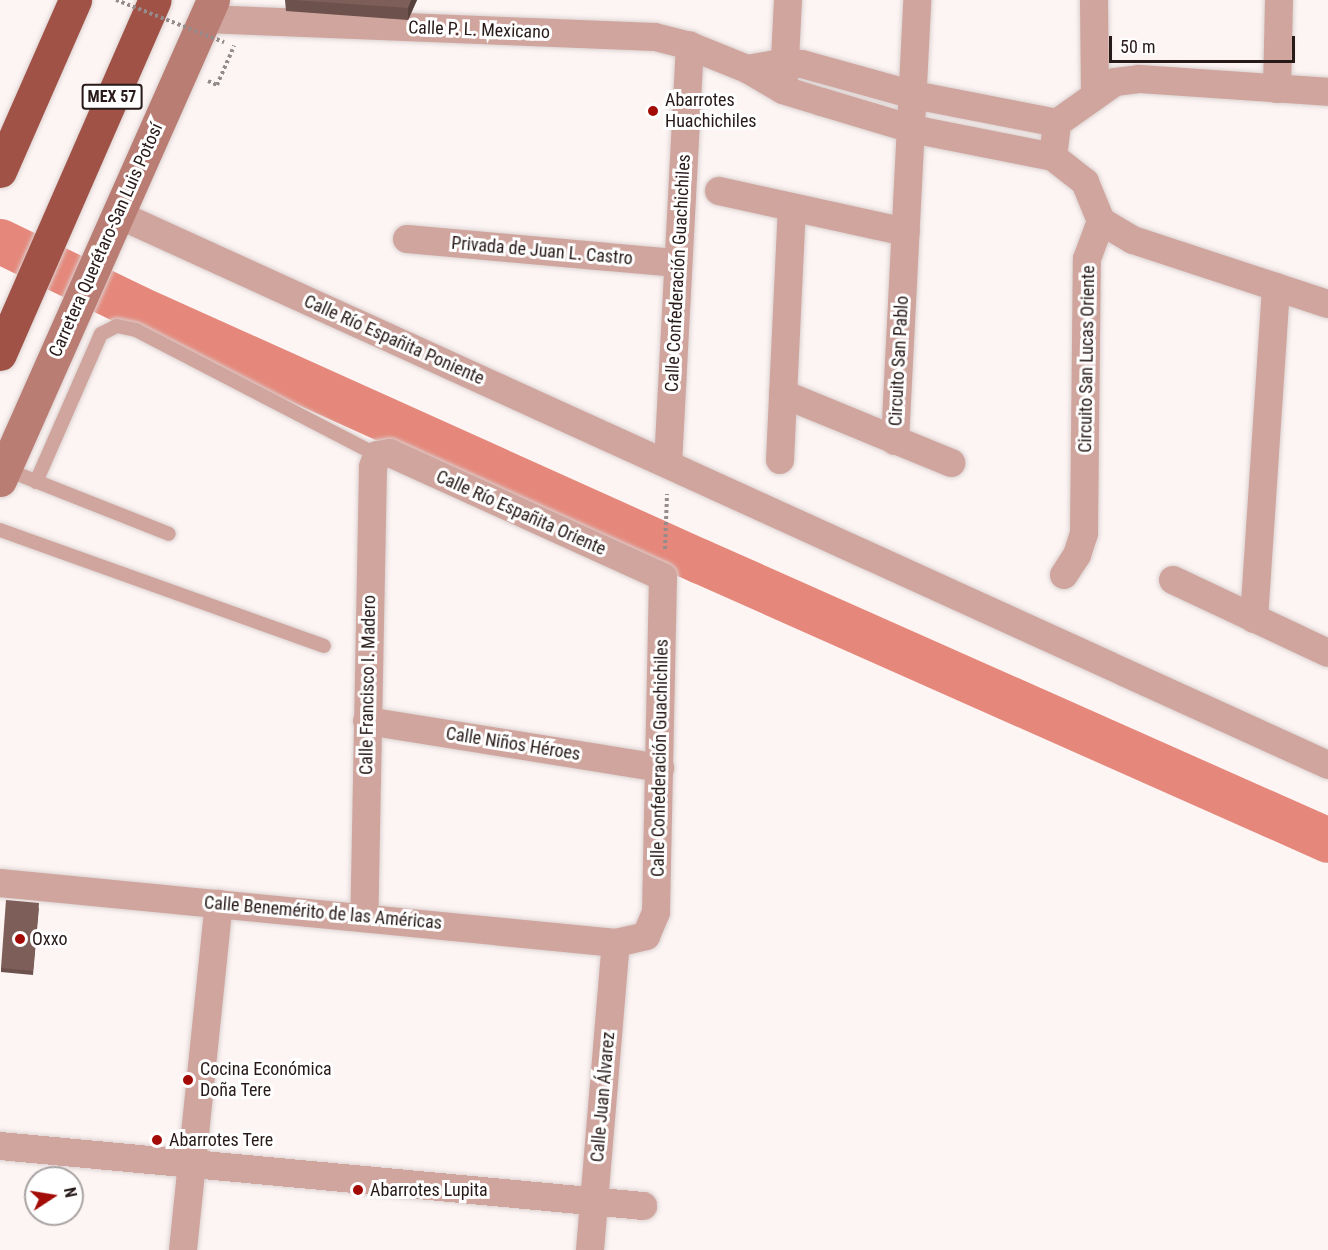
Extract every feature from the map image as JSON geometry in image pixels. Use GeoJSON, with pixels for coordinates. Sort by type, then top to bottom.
{"type":"FeatureCollection","features":[{"type":"Feature","properties":{"kind":"highway"},"geometry":{"type":"LineString","coordinates":[[2,165],[75,0]]}},
{"type":"Feature","properties":{"kind":"highway","name":"MEX 57"},"geometry":{"type":"LineString","coordinates":[[0,354],[155,0]]}},
{"type":"Feature","properties":{"kind":"main road","name":"Carretera Querétaro-San Luis Potosí"},"geometry":{"type":"LineString","coordinates":[[2,475],[70,318],[214,20]]}},
{"type":"Feature","properties":{"kind":"street"},"geometry":{"type":"LineString","coordinates":[[783,90],[788,0]]}},
{"type":"Feature","properties":{"kind":"street","name":"Circuito San Pablo"},"geometry":{"type":"LineString","coordinates":[[783,394],[895,441],[917,0]]}},
{"type":"Feature","properties":{"kind":"street"},"geometry":{"type":"LineString","coordinates":[[1094,0],[1095,94]]}},
{"type":"Feature","properties":{"kind":"street"},"geometry":{"type":"LineString","coordinates":[[1277,89],[1279,0]]}},
{"type":"Feature","properties":{"kind":"street","name":"Calle P. L. Mexicano"},"geometry":{"type":"LineString","coordinates":[[214,20],[655,37],[690,46],[747,69],[783,90],[912,129],[1053,157]]}},
{"type":"Feature","properties":{"kind":"street","name":"Calle Confederación Guachichiles"},"geometry":{"type":"LineString","coordinates":[[668,474],[690,46]]}},
{"type":"Feature","properties":{"kind":"street"},"geometry":{"type":"LineString","coordinates":[[747,69],[785,62],[828,69],[914,95],[1057,123]]}},
{"type":"Feature","properties":{"kind":"street"},"geometry":{"type":"LineString","coordinates":[[1328,92],[1139,79],[1115,82],[1057,123],[1053,157],[1085,183],[1101,221],[1133,240],[1328,304]]}},
{"type":"Feature","properties":{"kind":"street"},"geometry":{"type":"LineString","coordinates":[[719,191],[906,232]]}},
{"type":"Feature","properties":{"kind":"street"},"geometry":{"type":"LineString","coordinates":[[780,460],[792,207]]}},
{"type":"Feature","properties":{"kind":"street","name":"Circuito San Lucas Oriente"},"geometry":{"type":"LineString","coordinates":[[1064,575],[1077,555],[1084,533],[1088,259],[1101,221]]}},
{"type":"Feature","properties":{"kind":"street","name":"Calle Río Españita Poniente"},"geometry":{"type":"LineString","coordinates":[[114,227],[1328,765]]}},
{"type":"Feature","properties":{"kind":"street","name":"Privada de Juan L. Castro"},"geometry":{"type":"LineString","coordinates":[[407,239],[678,263]]}},
{"type":"Feature","properties":{"kind":"street"},"geometry":{"type":"LineString","coordinates":[[1254,619],[1276,287]]}},
{"type":"Feature","properties":{"kind":"street"},"geometry":{"type":"LineString","coordinates":[[895,441],[951,463]]}},
{"type":"Feature","properties":{"kind":"street","name":"Calle Río Españita Oriente"},"geometry":{"type":"LineString","coordinates":[[377,455],[390,453],[664,565]]}},
{"type":"Feature","properties":{"kind":"street","name":"Calle Francisco I. Madero"},"geometry":{"type":"LineString","coordinates":[[364,916],[373,466],[377,455]]}},
{"type":"Feature","properties":{"kind":"street","name":"Calle Confederación Guachichiles"},"geometry":{"type":"LineString","coordinates":[[646,936],[656,912],[664,565]]}},
{"type":"Feature","properties":{"kind":"street"},"geometry":{"type":"LineString","coordinates":[[1173,580],[1328,653]]}},
{"type":"Feature","properties":{"kind":"street","name":"Calle Niños Héroes"},"geometry":{"type":"LineString","coordinates":[[367,721],[660,768]]}},
{"type":"Feature","properties":{"kind":"street","name":"Calle Benemérito de las Américas"},"geometry":{"type":"LineString","coordinates":[[0,883],[364,916],[616,943],[646,936]]}},
{"type":"Feature","properties":{"kind":"street"},"geometry":{"type":"LineString","coordinates":[[183,1250],[219,903]]}},
{"type":"Feature","properties":{"kind":"street","name":"Calle Juan Álvarez"},"geometry":{"type":"LineString","coordinates":[[590,1250],[616,943]]}},
{"type":"Feature","properties":{"kind":"street"},"geometry":{"type":"LineString","coordinates":[[0,1146],[643,1206]]}},
{"type":"Feature","properties":{"kind":"lane"},"geometry":{"type":"LineString","coordinates":[[36,482],[101,334],[117,326],[136,330],[377,455]]}},
{"type":"Feature","properties":{"kind":"lane"},"geometry":{"type":"LineString","coordinates":[[2,475],[36,482],[169,534]]}},
{"type":"Feature","properties":{"kind":"lane"},"geometry":{"type":"LineString","coordinates":[[0,530],[324,646]]}},
{"type":"Feature","properties":{"kind":"path"},"geometry":{"type":"LineString","coordinates":[[116,0],[214,20],[220,51]]}},
{"type":"Feature","properties":{"kind":"path"},"geometry":{"type":"LineString","coordinates":[[211,71],[207,81],[217,85],[245,21]]}},
{"type":"Feature","properties":{"kind":"path"},"geometry":{"type":"LineString","coordinates":[[664,565],[668,474]]}},
{"type":"Feature","properties":{"kind":"building"},"geometry":{"type":"Polygon","coordinates":[[[293,0],[411,0],[408,8],[293,0]]]}},
{"type":"Feature","properties":{"kind":"building","name":"Oxxo"},"geometry":{"type":"Polygon","coordinates":[[[6,900],[39,903],[33,971],[1,968],[6,900]]]}},
{"type":"Feature","properties":{"kind":"waterway"},"geometry":{"type":"LineString","coordinates":[[0,241],[138,308],[1328,840]]}},
{"type":"Feature","properties":{"kind":"place","name":"Abarrotes Huachichiles"},"geometry":{"type":"Point","coordinates":[653,111]}},
{"type":"Feature","properties":{"kind":"place","name":"Oxxo"},"geometry":{"type":"Point","coordinates":[20,939]}},
{"type":"Feature","properties":{"kind":"place","name":"Cocina Económica Doña Tere"},"geometry":{"type":"Point","coordinates":[188,1080]}},
{"type":"Feature","properties":{"kind":"place","name":"Abarrotes Tere"},"geometry":{"type":"Point","coordinates":[157,1140]}},
{"type":"Feature","properties":{"kind":"place","name":"Abarrotes Lupita"},"geometry":{"type":"Point","coordinates":[358,1190]}}]}
